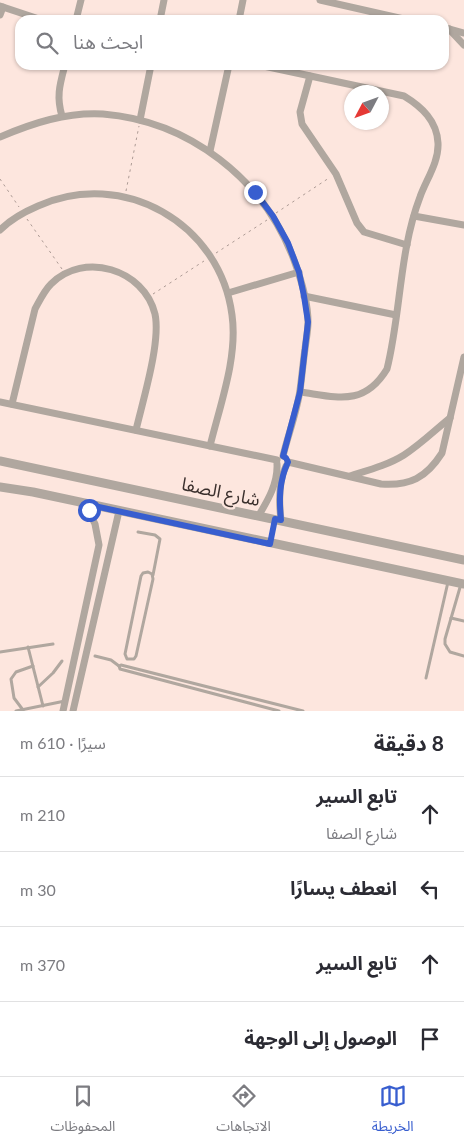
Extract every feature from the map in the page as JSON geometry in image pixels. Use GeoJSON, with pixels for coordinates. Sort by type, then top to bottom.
{"type":"FeatureCollection","features":[{"type":"Feature","properties":{"kind":"street"},"geometry":{"type":"LineString","coordinates":[[77,15],[81,0]]}},
{"type":"Feature","properties":{"kind":"street"},"geometry":{"type":"LineString","coordinates":[[161,15],[164,0]]}},
{"type":"Feature","properties":{"kind":"street"},"geometry":{"type":"LineString","coordinates":[[240,15],[243,0]]}},
{"type":"Feature","properties":{"kind":"street"},"geometry":{"type":"LineString","coordinates":[[320,0],[386,15]]}},
{"type":"Feature","properties":{"kind":"street"},"geometry":{"type":"LineString","coordinates":[[0,15],[1,6],[27,15]]}},
{"type":"Feature","properties":{"kind":"street"},"geometry":{"type":"LineString","coordinates":[[449,30],[464,33]]}},
{"type":"Feature","properties":{"kind":"street"},"geometry":{"type":"LineString","coordinates":[[449,32],[464,45]]}},
{"type":"Feature","properties":{"kind":"street"},"geometry":{"type":"LineString","coordinates":[[62,116],[58,104],[64,70]]}},
{"type":"Feature","properties":{"kind":"street"},"geometry":{"type":"LineString","coordinates":[[140,120],[150,70]]}},
{"type":"Feature","properties":{"kind":"street"},"geometry":{"type":"LineString","coordinates":[[210,152],[228,70]]}},
{"type":"Feature","properties":{"kind":"street"},"geometry":{"type":"LineString","coordinates":[[282,70],[404,96],[418,104],[429,115],[436,129],[438,145],[428,180],[420,196],[407,245],[387,369],[370,390],[358,396],[345,398],[300,392]]}},
{"type":"Feature","properties":{"kind":"street"},"geometry":{"type":"LineString","coordinates":[[310,76],[300,118],[302,124],[336,174],[360,228],[370,234],[407,245]]}},
{"type":"Feature","properties":{"kind":"street"},"geometry":{"type":"LineString","coordinates":[[0,137],[30,124],[62,116],[102,114],[140,120],[177,133],[210,152],[234,170],[255,192],[273,216],[288,243],[299,272],[308,322],[300,392],[270,495],[259,516]]}},
{"type":"Feature","properties":{"kind":"street"},"geometry":{"type":"LineString","coordinates":[[0,230],[23,212],[54,198],[81,193],[108,193],[146,203],[170,216],[198,240],[211,257],[220,274],[228,293],[232,315],[233,338],[231,360],[210,446]]}},
{"type":"Feature","properties":{"kind":"street"},"geometry":{"type":"LineString","coordinates":[[414,216],[464,225]]}},
{"type":"Feature","properties":{"kind":"street"},"geometry":{"type":"LineString","coordinates":[[12,404],[35,309],[42,295],[52,283],[65,274],[80,268],[96,266],[111,269],[126,275],[138,285],[148,298],[154,312],[157,328],[136,430]]}},
{"type":"Feature","properties":{"kind":"street"},"geometry":{"type":"LineString","coordinates":[[228,293],[299,272]]}},
{"type":"Feature","properties":{"kind":"street"},"geometry":{"type":"LineString","coordinates":[[304,296],[396,315]]}},
{"type":"Feature","properties":{"kind":"street"},"geometry":{"type":"LineString","coordinates":[[287,464],[381,484],[396,485],[410,482],[423,475],[434,466],[442,453],[464,357]]}},
{"type":"Feature","properties":{"kind":"street"},"geometry":{"type":"LineString","coordinates":[[0,402],[279,460],[286,458],[287,464],[283,474],[278,520]]}},
{"type":"Feature","properties":{"kind":"street"},"geometry":{"type":"LineString","coordinates":[[348,476],[383,465],[404,455],[450,418]]}},
{"type":"Feature","properties":{"kind":"street","name":"شارع الصفا"},"geometry":{"type":"LineString","coordinates":[[0,461],[464,560]]}},
{"type":"Feature","properties":{"kind":"street"},"geometry":{"type":"LineString","coordinates":[[0,487],[33,492],[462,584]]}},
{"type":"Feature","properties":{"kind":"street"},"geometry":{"type":"LineString","coordinates":[[63,711],[99,545],[95,524],[85,504]]}},
{"type":"Feature","properties":{"kind":"street"},"geometry":{"type":"LineString","coordinates":[[73,711],[119,511]]}},
{"type":"Feature","properties":{"kind":"street"},"geometry":{"type":"LineString","coordinates":[[87,602],[97,604]]}},
{"type":"Feature","properties":{"kind":"street"},"geometry":{"type":"LineString","coordinates":[[68,691],[77,693]]}},
{"type":"Feature","properties":{"kind":"lane"},"geometry":{"type":"LineString","coordinates":[[130,660],[136,656],[160,539],[155,535],[138,532]]}},
{"type":"Feature","properties":{"kind":"lane"},"geometry":{"type":"LineString","coordinates":[[130,660],[127,659],[125,654],[141,576],[143,573],[148,572],[153,576]]}},
{"type":"Feature","properties":{"kind":"lane"},"geometry":{"type":"LineString","coordinates":[[426,678],[448,581]]}},
{"type":"Feature","properties":{"kind":"lane"},"geometry":{"type":"LineString","coordinates":[[462,584],[445,644],[450,652],[464,656]]}},
{"type":"Feature","properties":{"kind":"lane"},"geometry":{"type":"LineString","coordinates":[[451,618],[464,621]]}},
{"type":"Feature","properties":{"kind":"lane"},"geometry":{"type":"LineString","coordinates":[[0,652],[53,644]]}},
{"type":"Feature","properties":{"kind":"lane"},"geometry":{"type":"LineString","coordinates":[[28,647],[43,706]]}},
{"type":"Feature","properties":{"kind":"lane"},"geometry":{"type":"LineString","coordinates":[[95,656],[111,660],[120,669],[203,686],[303,711]]}},
{"type":"Feature","properties":{"kind":"lane"},"geometry":{"type":"LineString","coordinates":[[38,687],[53,673],[62,660]]}},
{"type":"Feature","properties":{"kind":"lane"},"geometry":{"type":"LineString","coordinates":[[129,667],[130,660]]}},
{"type":"Feature","properties":{"kind":"lane"},"geometry":{"type":"LineString","coordinates":[[23,710],[14,698],[11,679],[16,672],[33,666]]}},
{"type":"Feature","properties":{"kind":"lane"},"geometry":{"type":"LineString","coordinates":[[119,666],[129,667],[202,691],[279,711]]}},
{"type":"Feature","properties":{"kind":"lane"},"geometry":{"type":"LineString","coordinates":[[202,691],[203,686]]}},
{"type":"Feature","properties":{"kind":"lane"},"geometry":{"type":"LineString","coordinates":[[16,711],[66,701]]}},
{"type":"Feature","properties":{"kind":"path"},"geometry":{"type":"LineString","coordinates":[[125,196],[140,120]]}},
{"type":"Feature","properties":{"kind":"path"},"geometry":{"type":"LineString","coordinates":[[148,298],[336,174]]}},
{"type":"Feature","properties":{"kind":"path"},"geometry":{"type":"LineString","coordinates":[[0,179],[65,274]]}},
{"type":"Feature","properties":{"kind":"path"},"geometry":{"type":"LineString","coordinates":[[270,544],[278,520]]}},
{"type":"Feature","properties":{"kind":"route"},"geometry":{"type":"LineString","coordinates":[[89,510],[85,504],[270,544],[275,519],[281,520],[279,507],[280,493],[283,474],[288,462],[283,456],[300,392],[308,322],[299,272],[288,243],[273,216],[255,192]]}}]}
